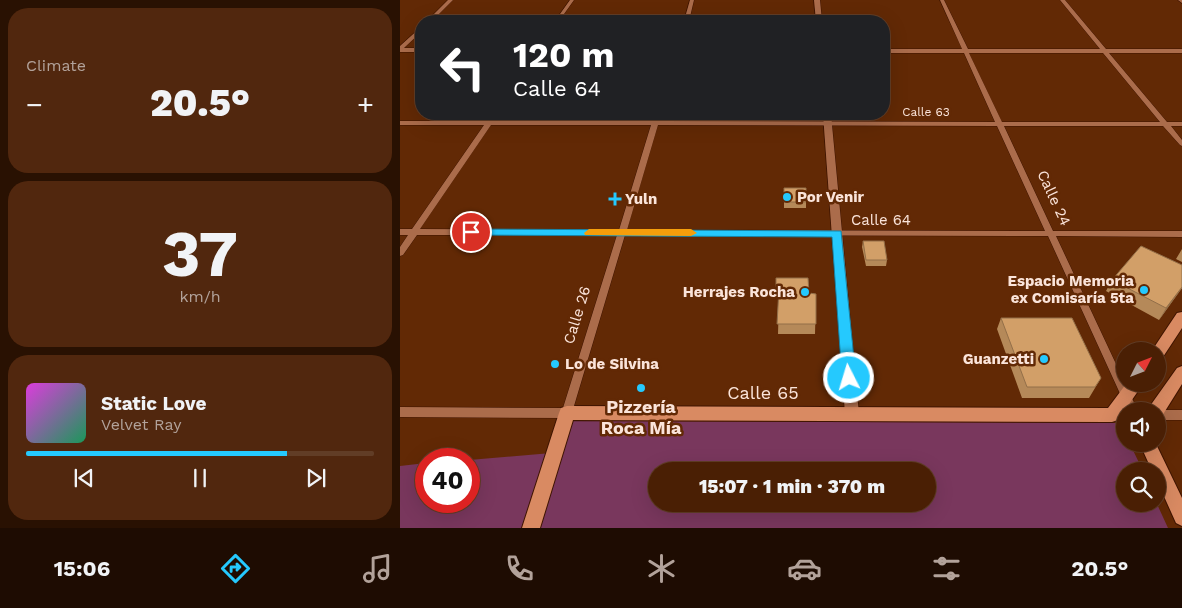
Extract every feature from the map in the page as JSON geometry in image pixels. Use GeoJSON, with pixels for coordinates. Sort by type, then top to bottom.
{"type":"FeatureCollection","features":[{"type":"Feature","properties":{"kind":"main road"},"geometry":{"type":"LineString","coordinates":[[1165,342],[1182,317]]}},
{"type":"Feature","properties":{"kind":"main road"},"geometry":{"type":"LineString","coordinates":[[1162,402],[1182,372]]}},
{"type":"Feature","properties":{"kind":"main road","name":"Calle 65"},"geometry":{"type":"LineString","coordinates":[[567,413],[1116,415]]}},
{"type":"Feature","properties":{"kind":"main road","name":"Calle 26"},"geometry":{"type":"LineString","coordinates":[[531,528],[567,413]]}},
{"type":"Feature","properties":{"kind":"main road"},"geometry":{"type":"LineString","coordinates":[[1152,452],[1182,517]]}},
{"type":"Feature","properties":{"kind":"street"},"geometry":{"type":"LineString","coordinates":[[435,15],[451,0]]}},
{"type":"Feature","properties":{"kind":"street"},"geometry":{"type":"LineString","coordinates":[[561,15],[572,0]]}},
{"type":"Feature","properties":{"kind":"street"},"geometry":{"type":"LineString","coordinates":[[688,15],[692,0]]}},
{"type":"Feature","properties":{"kind":"street"},"geometry":{"type":"LineString","coordinates":[[817,0],[818,15]]}},
{"type":"Feature","properties":{"kind":"street","name":"Calle 24"},"geometry":{"type":"LineString","coordinates":[[942,0],[1050,234],[1116,363]]}},
{"type":"Feature","properties":{"kind":"street"},"geometry":{"type":"LineString","coordinates":[[1062,0],[1182,144]]}},
{"type":"Feature","properties":{"kind":"street"},"geometry":{"type":"LineString","coordinates":[[400,50],[415,35]]}},
{"type":"Feature","properties":{"kind":"street"},"geometry":{"type":"LineString","coordinates":[[400,50],[415,50]]}},
{"type":"Feature","properties":{"kind":"street"},"geometry":{"type":"LineString","coordinates":[[890,51],[1182,51]]}},
{"type":"Feature","properties":{"kind":"street"},"geometry":{"type":"LineString","coordinates":[[400,253],[490,120]]}},
{"type":"Feature","properties":{"kind":"street","name":"Calle 26"},"geometry":{"type":"LineString","coordinates":[[567,413],[656,120]]}},
{"type":"Feature","properties":{"kind":"street","name":"Calle 63"},"geometry":{"type":"LineString","coordinates":[[400,123],[655,123],[784,120]]}},
{"type":"Feature","properties":{"kind":"street"},"geometry":{"type":"LineString","coordinates":[[827,120],[852,414]]}},
{"type":"Feature","properties":{"kind":"street","name":"Calle 63"},"geometry":{"type":"LineString","coordinates":[[861,120],[999,124],[1182,124]]}},
{"type":"Feature","properties":{"kind":"street","name":"Calle 64"},"geometry":{"type":"LineString","coordinates":[[400,232],[1182,234]]}},
{"type":"Feature","properties":{"kind":"street","name":"Calle 65"},"geometry":{"type":"LineString","coordinates":[[400,412],[567,413]]}},
{"type":"Feature","properties":{"kind":"street"},"geometry":{"type":"LineString","coordinates":[[1166,415],[1182,415]]}},
{"type":"Feature","properties":{"kind":"shaded area"},"geometry":{"type":"Polygon","coordinates":[[[573,421],[1116,423],[1116,452],[1134,452],[1139,462],[1116,462],[1116,512],[1161,512],[1168,528],[400,528],[400,466],[415,464],[415,513],[480,513],[480,459],[563,452],[573,421]]]}},
{"type":"Feature","properties":{"kind":"building"},"geometry":{"type":"Polygon","coordinates":[[[784,188],[806,188],[806,202],[784,202],[784,188]]]}},
{"type":"Feature","properties":{"kind":"building"},"geometry":{"type":"Polygon","coordinates":[[[863,241],[884,241],[887,260],[866,260],[863,241]]]}},
{"type":"Feature","properties":{"kind":"building","name":"Espacio Memoria ex Comisaría 5ta"},"geometry":{"type":"Polygon","coordinates":[[[1141,246],[1182,265],[1182,287],[1166,308],[1112,280],[1141,246]]]}},
{"type":"Feature","properties":{"kind":"building"},"geometry":{"type":"Polygon","coordinates":[[[776,278],[808,278],[809,293],[816,294],[816,324],[777,324],[779,288],[776,288],[776,278]]]}},
{"type":"Feature","properties":{"kind":"building","name":"Guanzetti"},"geometry":{"type":"Polygon","coordinates":[[[1001,318],[1072,318],[1101,378],[1095,387],[1027,387],[1001,318]]]}},
{"type":"Feature","properties":{"kind":"slow traffic"},"geometry":{"type":"LineString","coordinates":[[589,233],[691,233]]}},
{"type":"Feature","properties":{"kind":"place","name":"Por Venir"},"geometry":{"type":"Point","coordinates":[787,197]}},
{"type":"Feature","properties":{"kind":"place","name":"Yuln"},"geometry":{"type":"Point","coordinates":[615,199]}},
{"type":"Feature","properties":{"kind":"place","name":"Espacio Memoria ex Comisaría 5ta"},"geometry":{"type":"Point","coordinates":[1144,290]}},
{"type":"Feature","properties":{"kind":"place","name":"Herrajes Rocha"},"geometry":{"type":"Point","coordinates":[805,292]}},
{"type":"Feature","properties":{"kind":"place","name":"Guanzetti"},"geometry":{"type":"Point","coordinates":[1044,359]}},
{"type":"Feature","properties":{"kind":"place","name":"Lo de Silvina"},"geometry":{"type":"Point","coordinates":[555,364]}},
{"type":"Feature","properties":{"kind":"place","name":"Pizzería Roca Mía"},"geometry":{"type":"Point","coordinates":[641,388]}},
{"type":"Feature","properties":{"kind":"route"},"geometry":{"type":"LineString","coordinates":[[471,232],[837,233],[849,378]]}}]}
